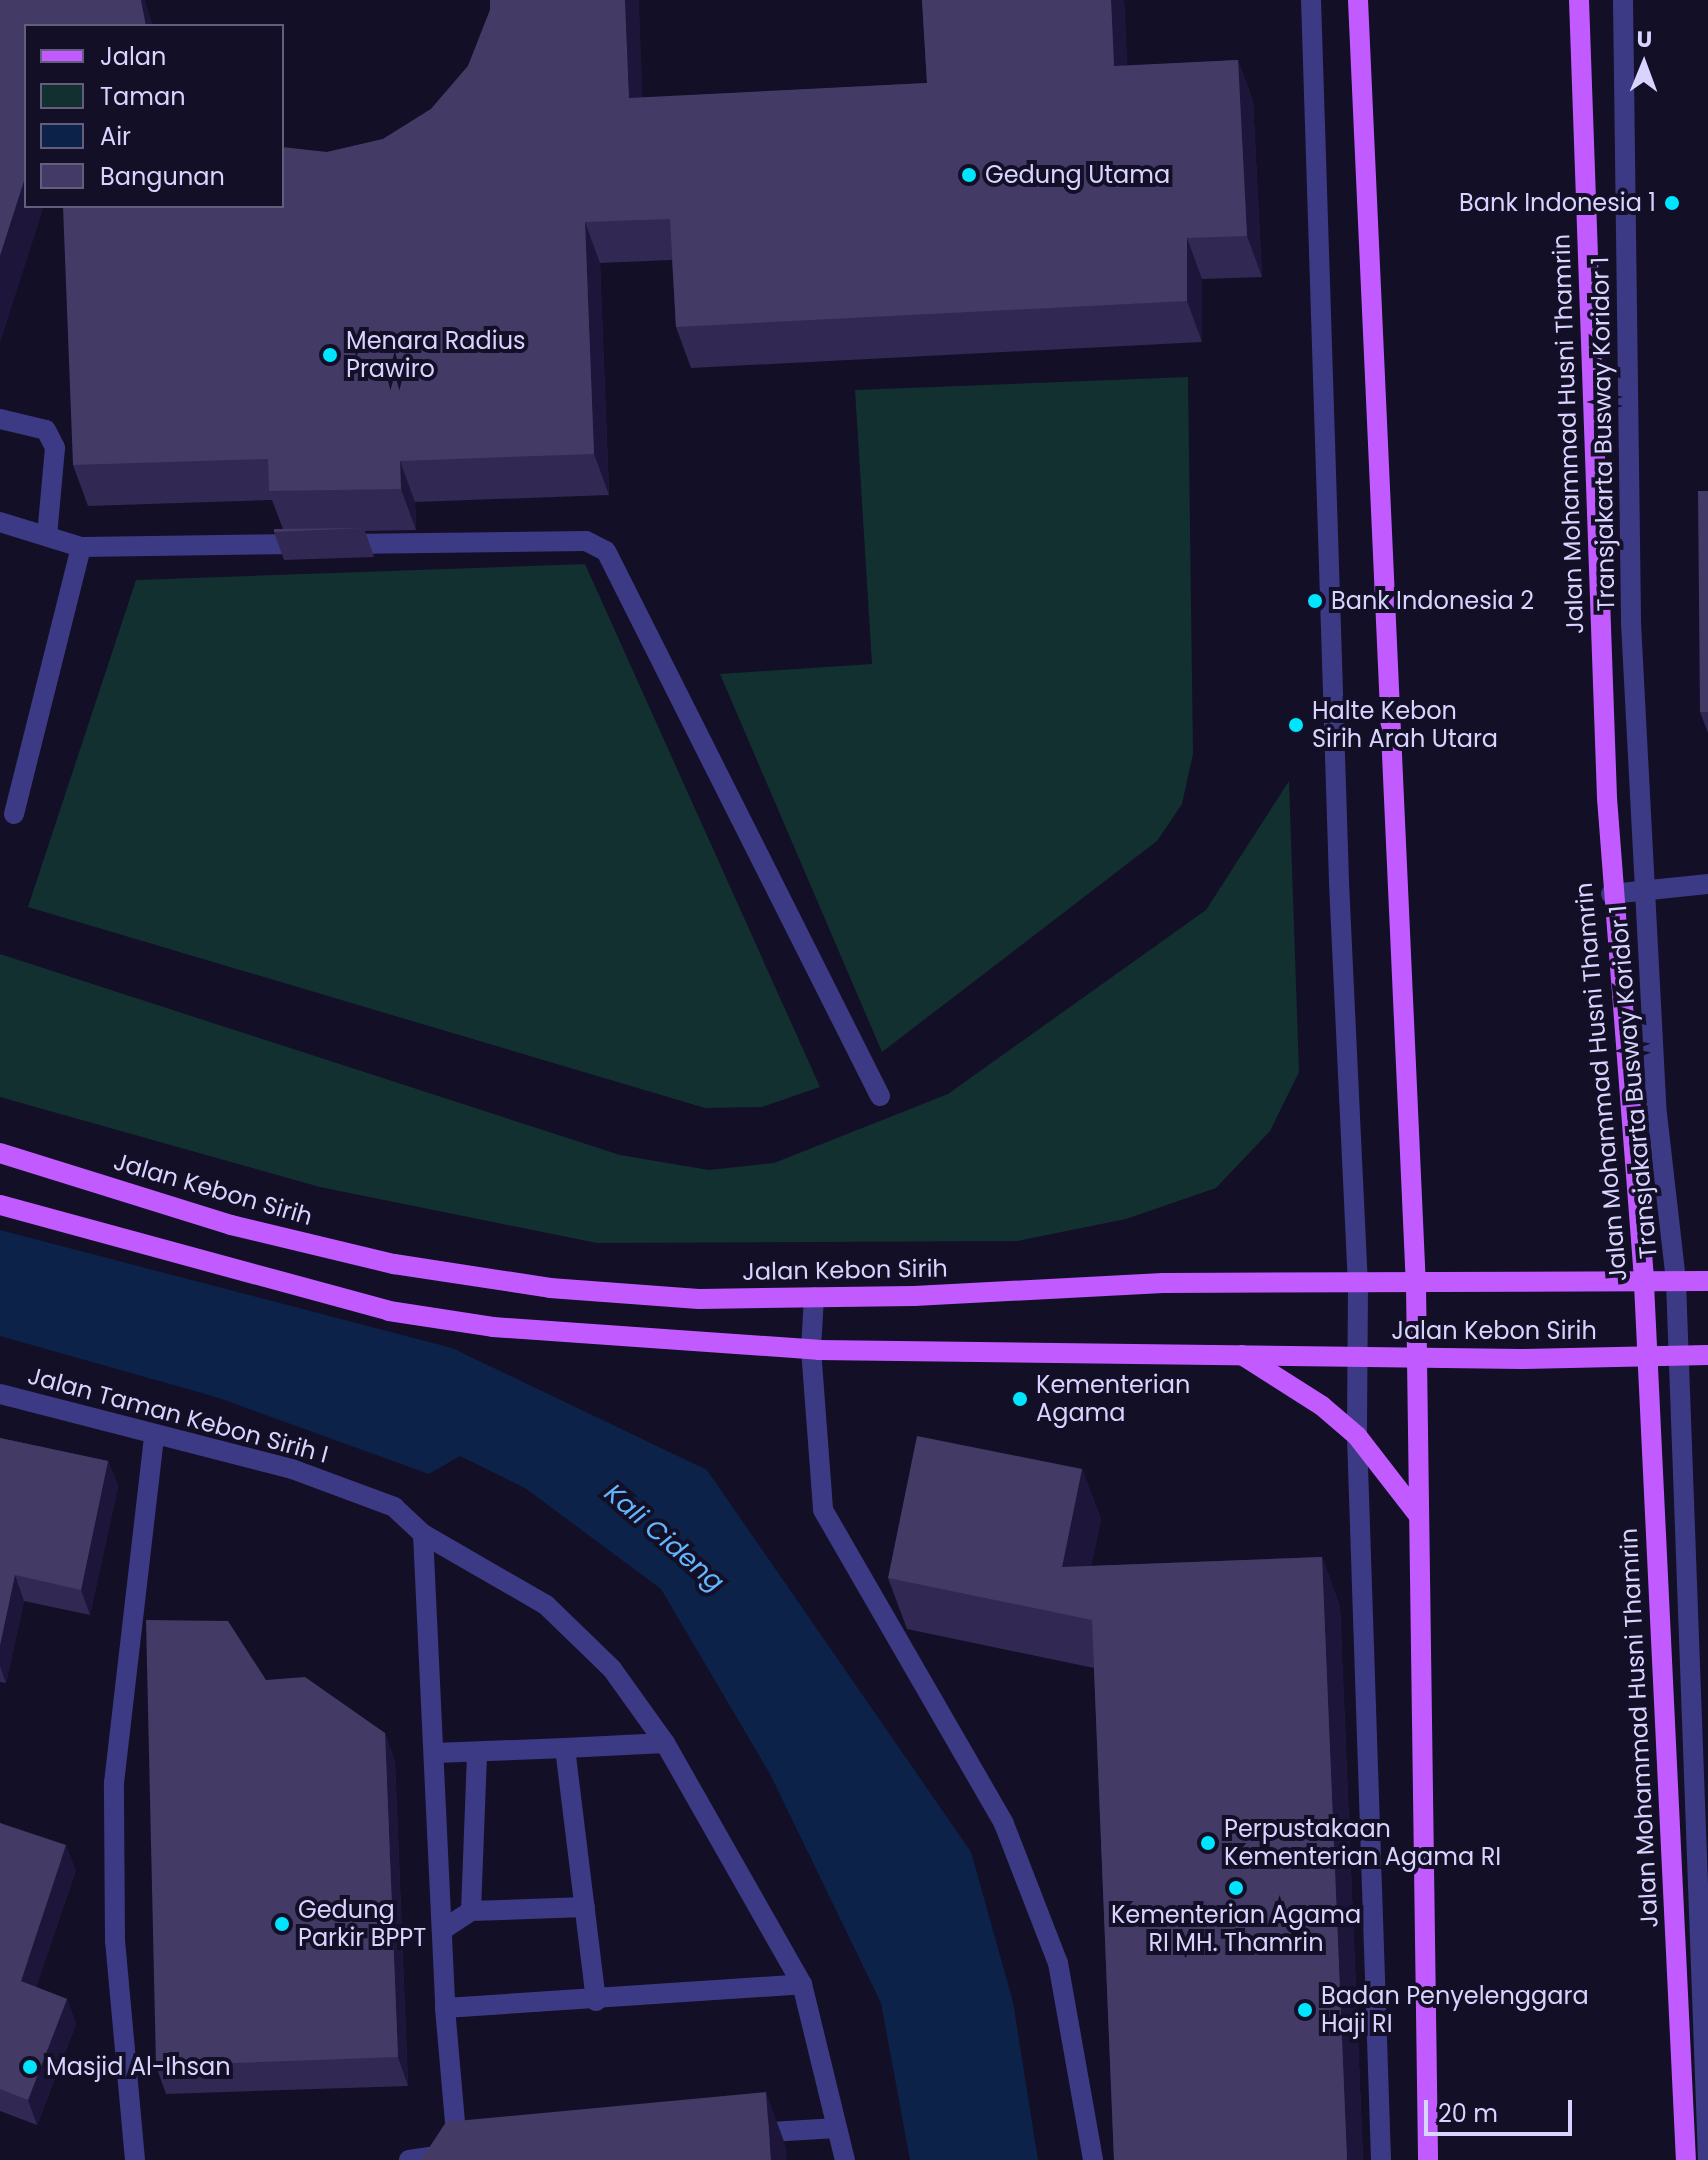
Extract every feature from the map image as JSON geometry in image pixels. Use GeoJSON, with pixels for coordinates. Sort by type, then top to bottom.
{"type":"FeatureCollection","features":[{"type":"Feature","properties":{"kind":"main road"},"geometry":{"type":"LineString","coordinates":[[1358,0],[1416,1286],[1428,2160]]}},
{"type":"Feature","properties":{"kind":"main road","name":"Jalan Mohammad Husni Thamrin"},"geometry":{"type":"LineString","coordinates":[[1579,0],[1611,894],[1644,1284],[1686,2160]]}},
{"type":"Feature","properties":{"kind":"main road","name":"Jalan Kebon Sirih"},"geometry":{"type":"LineString","coordinates":[[0,1153],[231,1225],[394,1264],[624,1294],[699,1299],[1163,1283],[1416,1286],[1708,1281]]}},
{"type":"Feature","properties":{"kind":"main road","name":"Jalan Kebon Sirih"},"geometry":{"type":"LineString","coordinates":[[0,1205],[389,1311],[493,1327],[811,1349],[1418,1357],[1708,1355]]}},
{"type":"Feature","properties":{"kind":"main road"},"geometry":{"type":"LineString","coordinates":[[1242,1355],[1357,1436],[1419,1516]]}},
{"type":"Feature","properties":{"kind":"lane"},"geometry":{"type":"LineString","coordinates":[[1311,0],[1339,883],[1358,1285],[1357,1436],[1381,2160]]}},
{"type":"Feature","properties":{"kind":"lane","name":"Transjakarta Busway Koridor 1"},"geometry":{"type":"LineString","coordinates":[[1623,0],[1631,623],[1657,1114],[1676,1282],[1708,2160]]}},
{"type":"Feature","properties":{"kind":"lane"},"geometry":{"type":"LineString","coordinates":[[0,419],[46,430],[55,448],[47,536]]}},
{"type":"Feature","properties":{"kind":"lane"},"geometry":{"type":"LineString","coordinates":[[0,522],[81,547],[586,541],[606,551],[880,1096]]}},
{"type":"Feature","properties":{"kind":"lane"},"geometry":{"type":"LineString","coordinates":[[14,814],[81,547]]}},
{"type":"Feature","properties":{"kind":"lane"},"geometry":{"type":"LineString","coordinates":[[1611,894],[1708,884]]}},
{"type":"Feature","properties":{"kind":"lane"},"geometry":{"type":"LineString","coordinates":[[814,1297],[811,1349],[825,1518],[1004,1824],[1058,1963],[1093,2160]]}},
{"type":"Feature","properties":{"kind":"lane","name":"Jalan Taman Kebon Sirih I"},"geometry":{"type":"LineString","coordinates":[[0,1394],[154,1437],[307,1474],[394,1507],[423,1534],[546,1605],[612,1669],[665,1743],[802,1984],[845,2160]]}},
{"type":"Feature","properties":{"kind":"lane"},"geometry":{"type":"LineString","coordinates":[[135,2160],[115,1942],[114,1783],[154,1437]]}},
{"type":"Feature","properties":{"kind":"lane"},"geometry":{"type":"LineString","coordinates":[[409,2160],[465,2155],[445,2008],[423,1534]]}},
{"type":"Feature","properties":{"kind":"lane"},"geometry":{"type":"LineString","coordinates":[[435,1753],[665,1743]]}},
{"type":"Feature","properties":{"kind":"lane"},"geometry":{"type":"LineString","coordinates":[[565,1748],[596,2001]]}},
{"type":"Feature","properties":{"kind":"lane"},"geometry":{"type":"LineString","coordinates":[[471,1911],[477,1752]]}},
{"type":"Feature","properties":{"kind":"lane"},"geometry":{"type":"LineString","coordinates":[[442,1930],[471,1911],[585,1907]]}},
{"type":"Feature","properties":{"kind":"lane"},"geometry":{"type":"LineString","coordinates":[[445,2008],[596,2001],[802,1984]]}},
{"type":"Feature","properties":{"kind":"lane"},"geometry":{"type":"LineString","coordinates":[[735,2134],[837,2128]]}},
{"type":"Feature","properties":{"kind":"green space"},"geometry":{"type":"Polygon","coordinates":[[[1188,377],[1193,754],[1182,804],[1157,841],[882,1052],[720,674],[872,664],[855,390],[1188,377]]]}},
{"type":"Feature","properties":{"kind":"green space"},"geometry":{"type":"Polygon","coordinates":[[[585,564],[820,1087],[762,1107],[705,1108],[28,907],[136,580],[585,564]]]}},
{"type":"Feature","properties":{"kind":"green space"},"geometry":{"type":"Polygon","coordinates":[[[1289,781],[1299,1072],[1270,1131],[1216,1188],[1126,1219],[1017,1241],[597,1243],[320,1187],[0,1097],[0,954],[620,1155],[709,1170],[774,1163],[948,1094],[1206,910],[1289,781]]]}},
{"type":"Feature","properties":{"kind":"water","name":"Kali Cideng"},"geometry":{"type":"Polygon","coordinates":[[[0,1230],[452,1348],[707,1470],[971,1852],[1013,2002],[1038,2160],[910,2160],[881,2003],[770,1774],[661,1589],[525,1488],[460,1456],[429,1474],[216,1397],[0,1336],[0,1230]]]}},
{"type":"Feature","properties":{"kind":"building"},"geometry":{"type":"Polygon","coordinates":[[[0,0],[141,0],[146,24],[24,24],[24,181],[0,256],[0,0]]]}},
{"type":"Feature","properties":{"kind":"building"},"geometry":{"type":"Polygon","coordinates":[[[490,0],[625,0],[629,98],[927,83],[922,0],[1111,0],[1114,66],[1238,60],[1247,236],[1187,238],[1187,301],[676,327],[670,219],[585,222],[594,454],[400,461],[401,489],[269,491],[268,459],[73,465],[63,208],[284,208],[284,147],[327,152],[383,139],[431,109],[468,66],[490,10],[490,0]]]}},
{"type":"Feature","properties":{"kind":"building"},"geometry":{"type":"Polygon","coordinates":[[[1698,491],[1708,491],[1708,712],[1700,712],[1698,491]]]}},
{"type":"Feature","properties":{"kind":"building"},"geometry":{"type":"Polygon","coordinates":[[[364,528],[274,532],[274,529],[364,528]]]}},
{"type":"Feature","properties":{"kind":"building","name":"Kementerian Agama RI MH. Thamrin"},"geometry":{"type":"Polygon","coordinates":[[[917,1436],[1082,1469],[1062,1567],[1322,1557],[1347,2160],[1114,2160],[1092,1620],[888,1578],[917,1436]]]}},
{"type":"Feature","properties":{"kind":"building"},"geometry":{"type":"Polygon","coordinates":[[[0,1438],[108,1461],[81,1590],[15,1575],[0,1645],[0,1438]]]}},
{"type":"Feature","properties":{"kind":"building","name":"Gedung Parkir BPPT"},"geometry":{"type":"Polygon","coordinates":[[[146,1620],[228,1621],[266,1680],[305,1677],[385,1733],[398,2057],[156,2066],[146,1620]]]}},
{"type":"Feature","properties":{"kind":"building"},"geometry":{"type":"Polygon","coordinates":[[[0,1823],[66,1845],[21,1981],[67,1999],[28,2100],[0,2089],[0,1823]]]}},
{"type":"Feature","properties":{"kind":"building"},"geometry":{"type":"Polygon","coordinates":[[[766,2092],[771,2160],[421,2160],[446,2122],[766,2092]]]}},
{"type":"Feature","properties":{"kind":"place","name":"Gedung Utama"},"geometry":{"type":"Point","coordinates":[969,175]}},
{"type":"Feature","properties":{"kind":"place","name":"Bank Indonesia 1"},"geometry":{"type":"Point","coordinates":[1672,203]}},
{"type":"Feature","properties":{"kind":"place","name":"Menara Radius Prawiro"},"geometry":{"type":"Point","coordinates":[330,355]}},
{"type":"Feature","properties":{"kind":"place","name":"Bank Indonesia 2"},"geometry":{"type":"Point","coordinates":[1315,601]}},
{"type":"Feature","properties":{"kind":"place","name":"Halte Kebon Sirih Arah Utara"},"geometry":{"type":"Point","coordinates":[1296,725]}},
{"type":"Feature","properties":{"kind":"place","name":"Kementerian Agama"},"geometry":{"type":"Point","coordinates":[1020,1399]}},
{"type":"Feature","properties":{"kind":"place","name":"Perpustakaan Kementerian Agama RI"},"geometry":{"type":"Point","coordinates":[1208,1843]}},
{"type":"Feature","properties":{"kind":"place","name":"Kementerian Agama RI MH. Thamrin"},"geometry":{"type":"Point","coordinates":[1236,1888]}},
{"type":"Feature","properties":{"kind":"place","name":"Gedung Parkir BPPT"},"geometry":{"type":"Point","coordinates":[282,1924]}},
{"type":"Feature","properties":{"kind":"place","name":"Badan Penyelenggara Haji RI"},"geometry":{"type":"Point","coordinates":[1305,2010]}},
{"type":"Feature","properties":{"kind":"place","name":"Masjid Al-Ihsan"},"geometry":{"type":"Point","coordinates":[30,2067]}}]}
